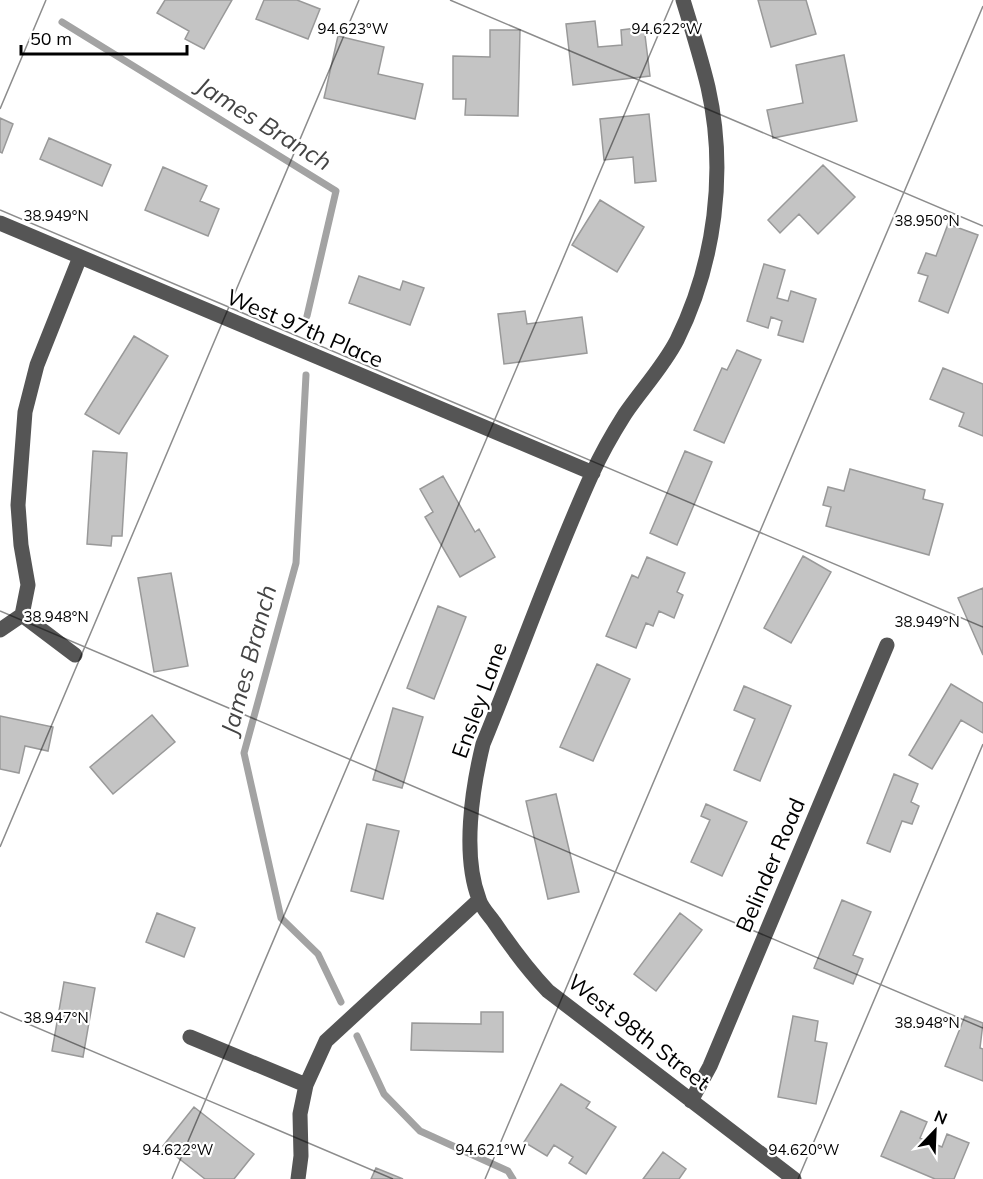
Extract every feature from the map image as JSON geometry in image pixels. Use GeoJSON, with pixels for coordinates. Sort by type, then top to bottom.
{"type":"FeatureCollection","features":[{"type":"Feature","properties":{"kind":"street","name":"Ensley Lane"},"geometry":{"type":"LineString","coordinates":[[479,900],[472,862],[471,818],[476,775],[483,744],[593,473],[625,414],[653,379],[676,340],[694,299],[710,239],[717,184],[716,139],[708,88],[683,0]]}},
{"type":"Feature","properties":{"kind":"street","name":"West 97th Place"},"geometry":{"type":"LineString","coordinates":[[0,223],[593,473]]}},
{"type":"Feature","properties":{"kind":"street"},"geometry":{"type":"LineString","coordinates":[[0,630],[22,615],[28,585],[21,545],[18,505],[25,412],[37,364],[80,257]]}},
{"type":"Feature","properties":{"kind":"street"},"geometry":{"type":"LineString","coordinates":[[22,615],[75,655]]}},
{"type":"Feature","properties":{"kind":"street","name":"Belinder Road"},"geometry":{"type":"LineString","coordinates":[[691,1101],[710,1066],[887,645]]}},
{"type":"Feature","properties":{"kind":"street"},"geometry":{"type":"LineString","coordinates":[[298,1179],[301,1155],[300,1114],[306,1085],[326,1041],[479,900]]}},
{"type":"Feature","properties":{"kind":"street","name":"West 98th Street"},"geometry":{"type":"LineString","coordinates":[[479,900],[525,967],[548,991],[794,1179]]}},
{"type":"Feature","properties":{"kind":"street"},"geometry":{"type":"LineString","coordinates":[[190,1037],[306,1085]]}},
{"type":"Feature","properties":{"kind":"building"},"geometry":{"type":"Polygon","coordinates":[[[165,0],[232,0],[204,49],[185,39],[189,31],[157,13],[165,0]]]}},
{"type":"Feature","properties":{"kind":"building"},"geometry":{"type":"Polygon","coordinates":[[[264,0],[297,0],[320,9],[308,39],[256,19],[264,0]]]}},
{"type":"Feature","properties":{"kind":"building"},"geometry":{"type":"Polygon","coordinates":[[[758,0],[806,0],[816,34],[771,47],[758,0]]]}},
{"type":"Feature","properties":{"kind":"building"},"geometry":{"type":"Polygon","coordinates":[[[595,21],[598,47],[622,45],[621,30],[644,27],[650,76],[573,85],[566,24],[595,21]]]}},
{"type":"Feature","properties":{"kind":"building"},"geometry":{"type":"Polygon","coordinates":[[[490,30],[520,30],[518,116],[465,115],[466,99],[453,99],[453,56],[490,57],[490,30]]]}},
{"type":"Feature","properties":{"kind":"building"},"geometry":{"type":"Polygon","coordinates":[[[338,36],[384,47],[378,74],[423,84],[415,119],[324,98],[338,36]]]}},
{"type":"Feature","properties":{"kind":"building"},"geometry":{"type":"Polygon","coordinates":[[[844,55],[857,121],[773,138],[767,110],[803,103],[796,65],[844,55]]]}},
{"type":"Feature","properties":{"kind":"building"},"geometry":{"type":"Polygon","coordinates":[[[649,114],[656,181],[635,183],[633,157],[604,160],[600,119],[649,114]]]}},
{"type":"Feature","properties":{"kind":"building"},"geometry":{"type":"Polygon","coordinates":[[[0,118],[13,124],[2,153],[0,152],[0,118]]]}},
{"type":"Feature","properties":{"kind":"building"},"geometry":{"type":"Polygon","coordinates":[[[49,138],[111,165],[102,186],[40,159],[49,138]]]}},
{"type":"Feature","properties":{"kind":"building"},"geometry":{"type":"Polygon","coordinates":[[[823,165],[855,197],[818,234],[799,214],[780,233],[768,220],[823,165]]]}},
{"type":"Feature","properties":{"kind":"building"},"geometry":{"type":"Polygon","coordinates":[[[163,167],[207,186],[200,201],[219,209],[208,236],[145,210],[163,167]]]}},
{"type":"Feature","properties":{"kind":"building"},"geometry":{"type":"Polygon","coordinates":[[[600,200],[644,227],[617,272],[572,245],[600,200]]]}},
{"type":"Feature","properties":{"kind":"building"},"geometry":{"type":"Polygon","coordinates":[[[948,224],[978,235],[948,313],[919,301],[928,276],[918,273],[926,253],[936,256],[948,224]]]}},
{"type":"Feature","properties":{"kind":"building"},"geometry":{"type":"Polygon","coordinates":[[[764,264],[785,270],[777,298],[788,301],[791,291],[816,299],[803,342],[778,335],[782,321],[771,317],[768,328],[747,321],[764,264]]]}},
{"type":"Feature","properties":{"kind":"building"},"geometry":{"type":"Polygon","coordinates":[[[359,276],[400,290],[403,281],[424,288],[410,325],[349,303],[359,276]]]}},
{"type":"Feature","properties":{"kind":"building"},"geometry":{"type":"Polygon","coordinates":[[[525,311],[527,324],[582,317],[587,353],[504,364],[498,314],[525,311]]]}},
{"type":"Feature","properties":{"kind":"building"},"geometry":{"type":"Polygon","coordinates":[[[134,336],[168,356],[119,434],[85,414],[134,336]]]}},
{"type":"Feature","properties":{"kind":"building"},"geometry":{"type":"Polygon","coordinates":[[[737,350],[761,360],[724,443],[694,430],[722,368],[727,370],[737,350]]]}},
{"type":"Feature","properties":{"kind":"building"},"geometry":{"type":"Polygon","coordinates":[[[943,368],[983,384],[983,436],[959,426],[964,413],[930,399],[943,368]]]}},
{"type":"Feature","properties":{"kind":"building"},"geometry":{"type":"Polygon","coordinates":[[[93,451],[127,453],[122,536],[112,536],[111,546],[87,544],[93,451]]]}},
{"type":"Feature","properties":{"kind":"building"},"geometry":{"type":"Polygon","coordinates":[[[685,451],[712,462],[677,545],[650,533],[685,451]]]}},
{"type":"Feature","properties":{"kind":"building"},"geometry":{"type":"Polygon","coordinates":[[[850,469],[925,490],[923,499],[943,504],[929,555],[826,526],[831,507],[823,505],[828,487],[844,491],[850,469]]]}},
{"type":"Feature","properties":{"kind":"building"},"geometry":{"type":"Polygon","coordinates":[[[443,476],[475,532],[479,529],[495,557],[460,577],[425,517],[433,512],[420,489],[443,476]]]}},
{"type":"Feature","properties":{"kind":"building"},"geometry":{"type":"Polygon","coordinates":[[[803,556],[831,572],[791,643],[764,628],[803,556]]]}},
{"type":"Feature","properties":{"kind":"building"},"geometry":{"type":"Polygon","coordinates":[[[647,557],[685,573],[677,592],[683,595],[674,618],[659,611],[653,626],[646,623],[636,648],[606,636],[632,575],[638,578],[647,557]]]}},
{"type":"Feature","properties":{"kind":"building"},"geometry":{"type":"Polygon","coordinates":[[[171,573],[188,666],[154,672],[138,578],[171,573]]]}},
{"type":"Feature","properties":{"kind":"building"},"geometry":{"type":"Polygon","coordinates":[[[983,588],[983,655],[958,598],[983,588]]]}},
{"type":"Feature","properties":{"kind":"building"},"geometry":{"type":"Polygon","coordinates":[[[438,606],[466,617],[434,699],[407,688],[438,606]]]}},
{"type":"Feature","properties":{"kind":"building"},"geometry":{"type":"Polygon","coordinates":[[[597,664],[630,679],[593,761],[560,747],[597,664]]]}},
{"type":"Feature","properties":{"kind":"building"},"geometry":{"type":"Polygon","coordinates":[[[951,684],[983,703],[983,733],[961,720],[932,769],[909,755],[951,684]]]}},
{"type":"Feature","properties":{"kind":"building"},"geometry":{"type":"Polygon","coordinates":[[[744,686],[791,706],[760,781],[734,770],[755,719],[734,710],[744,686]]]}},
{"type":"Feature","properties":{"kind":"building"},"geometry":{"type":"Polygon","coordinates":[[[393,708],[423,717],[402,788],[373,780],[393,708]]]}},
{"type":"Feature","properties":{"kind":"building"},"geometry":{"type":"Polygon","coordinates":[[[152,715],[175,742],[113,794],[90,767],[152,715]]]}},
{"type":"Feature","properties":{"kind":"building"},"geometry":{"type":"Polygon","coordinates":[[[0,716],[53,727],[48,751],[25,746],[19,773],[0,769],[0,716]]]}},
{"type":"Feature","properties":{"kind":"building"},"geometry":{"type":"Polygon","coordinates":[[[894,774],[918,784],[911,802],[919,806],[912,824],[902,821],[890,852],[867,843],[894,774]]]}},
{"type":"Feature","properties":{"kind":"building"},"geometry":{"type":"Polygon","coordinates":[[[556,794],[579,892],[548,899],[526,801],[556,794]]]}},
{"type":"Feature","properties":{"kind":"building"},"geometry":{"type":"Polygon","coordinates":[[[706,804],[747,822],[722,876],[691,862],[710,820],[701,816],[706,804]]]}},
{"type":"Feature","properties":{"kind":"building"},"geometry":{"type":"Polygon","coordinates":[[[367,824],[399,831],[383,899],[351,891],[367,824]]]}},
{"type":"Feature","properties":{"kind":"building"},"geometry":{"type":"Polygon","coordinates":[[[842,900],[871,912],[853,955],[863,959],[853,984],[814,968],[842,900]]]}},
{"type":"Feature","properties":{"kind":"building"},"geometry":{"type":"Polygon","coordinates":[[[157,913],[195,928],[184,957],[146,942],[157,913]]]}},
{"type":"Feature","properties":{"kind":"building"},"geometry":{"type":"Polygon","coordinates":[[[680,913],[702,930],[656,991],[634,974],[680,913]]]}},
{"type":"Feature","properties":{"kind":"building"},"geometry":{"type":"Polygon","coordinates":[[[64,982],[95,988],[83,1057],[52,1051],[64,982]]]}},
{"type":"Feature","properties":{"kind":"building"},"geometry":{"type":"Polygon","coordinates":[[[481,1012],[503,1012],[503,1052],[411,1050],[412,1023],[481,1024],[481,1012]]]}},
{"type":"Feature","properties":{"kind":"building"},"geometry":{"type":"Polygon","coordinates":[[[793,1016],[818,1021],[815,1041],[827,1043],[816,1104],[778,1097],[793,1016]]]}},
{"type":"Feature","properties":{"kind":"building"},"geometry":{"type":"Polygon","coordinates":[[[965,1016],[983,1023],[980,1048],[983,1049],[983,1081],[945,1066],[965,1016]]]}},
{"type":"Feature","properties":{"kind":"building"},"geometry":{"type":"Polygon","coordinates":[[[561,1084],[590,1102],[586,1108],[616,1127],[586,1174],[569,1163],[573,1157],[554,1145],[547,1156],[524,1142],[561,1084]]]}},
{"type":"Feature","properties":{"kind":"building"},"geometry":{"type":"Polygon","coordinates":[[[194,1107],[254,1154],[234,1179],[205,1179],[163,1146],[194,1107]]]}},
{"type":"Feature","properties":{"kind":"building"},"geometry":{"type":"Polygon","coordinates":[[[901,1111],[927,1122],[920,1138],[942,1147],[947,1134],[969,1143],[954,1179],[935,1179],[881,1156],[901,1111]]]}},
{"type":"Feature","properties":{"kind":"building"},"geometry":{"type":"Polygon","coordinates":[[[663,1152],[686,1169],[679,1179],[643,1179],[663,1152]]]}},
{"type":"Feature","properties":{"kind":"building"},"geometry":{"type":"Polygon","coordinates":[[[376,1168],[403,1179],[371,1179],[376,1168]]]}},
{"type":"Feature","properties":{"kind":"waterway","name":"James Branch"},"geometry":{"type":"LineString","coordinates":[[62,22],[336,191],[307,316]]}},
{"type":"Feature","properties":{"kind":"waterway","name":"James Branch"},"geometry":{"type":"LineString","coordinates":[[306,375],[296,563],[244,753],[281,918],[318,954],[341,1002]]}},
{"type":"Feature","properties":{"kind":"waterway","name":"James Branch"},"geometry":{"type":"LineString","coordinates":[[357,1036],[384,1094],[420,1131],[508,1171],[513,1179]]}}]}
